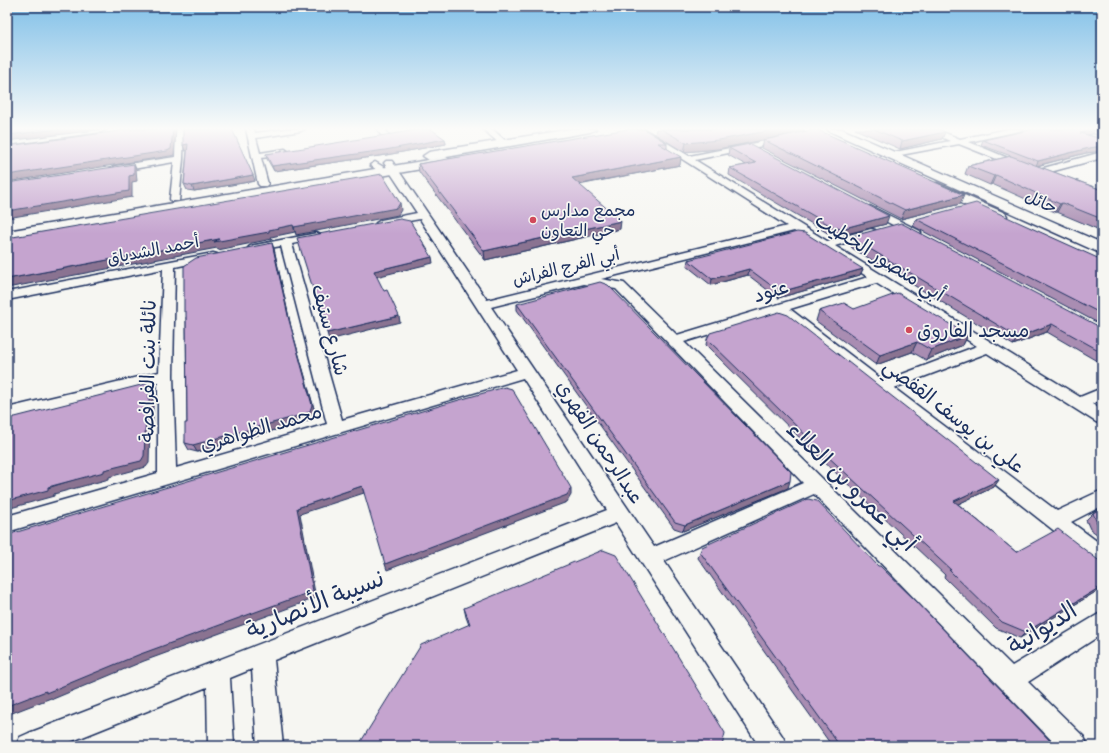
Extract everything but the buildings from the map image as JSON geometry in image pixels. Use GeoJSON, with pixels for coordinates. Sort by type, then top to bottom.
{"type":"FeatureCollection","features":[{"type":"Feature","properties":{"kind":"street"},"geometry":{"type":"LineString","coordinates":[[109,170],[146,164]]}},
{"type":"Feature","properties":{"kind":"street"},"geometry":{"type":"LineString","coordinates":[[175,198],[178,164]]}},
{"type":"Feature","properties":{"kind":"street"},"geometry":{"type":"LineString","coordinates":[[259,164],[263,184]]}},
{"type":"Feature","properties":{"kind":"street"},"geometry":{"type":"LineString","coordinates":[[7,228],[175,198],[401,164]]}},
{"type":"Feature","properties":{"kind":"street"},"geometry":{"type":"LineString","coordinates":[[7,236],[403,164]]}},
{"type":"Feature","properties":{"kind":"street","name":"أبي منصور الخطيب"},"geometry":{"type":"LineString","coordinates":[[696,164],[1102,418]]}},
{"type":"Feature","properties":{"kind":"street","name":"حائل"},"geometry":{"type":"LineString","coordinates":[[886,164],[1102,263]]}},
{"type":"Feature","properties":{"kind":"street","name":"حائل"},"geometry":{"type":"LineString","coordinates":[[912,164],[1099,244]]}},
{"type":"Feature","properties":{"kind":"street"},"geometry":{"type":"LineString","coordinates":[[1018,164],[1053,178]]}},
{"type":"Feature","properties":{"kind":"street"},"geometry":{"type":"LineString","coordinates":[[1039,172],[1070,164]]}},
{"type":"Feature","properties":{"kind":"street","name":"عبدالرحمن الفهري"},"geometry":{"type":"LineString","coordinates":[[392,166],[774,746]]}},
{"type":"Feature","properties":{"kind":"street"},"geometry":{"type":"LineString","coordinates":[[959,209],[974,205]]}},
{"type":"Feature","properties":{"kind":"street"},"geometry":{"type":"LineString","coordinates":[[863,206],[927,239]]}},
{"type":"Feature","properties":{"kind":"street"},"geometry":{"type":"LineString","coordinates":[[370,225],[424,215]]}},
{"type":"Feature","properties":{"kind":"street"},"geometry":{"type":"LineString","coordinates":[[825,245],[914,220]]}},
{"type":"Feature","properties":{"kind":"street","name":"أبي الفرج الفراش"},"geometry":{"type":"LineString","coordinates":[[483,305],[796,227]]}},
{"type":"Feature","properties":{"kind":"street"},"geometry":{"type":"LineString","coordinates":[[239,251],[332,233]]}},
{"type":"Feature","properties":{"kind":"street","name":"شارع ستيف"},"geometry":{"type":"LineString","coordinates":[[286,242],[336,428]]}},
{"type":"Feature","properties":{"kind":"street","name":"أحمد الشدياق"},"geometry":{"type":"LineString","coordinates":[[7,296],[224,254]]}},
{"type":"Feature","properties":{"kind":"street","name":"نائلة بنت الفرافصة"},"geometry":{"type":"LineString","coordinates":[[167,477],[166,375],[169,264]]}},
{"type":"Feature","properties":{"kind":"street","name":"عتود"},"geometry":{"type":"LineString","coordinates":[[675,340],[879,278]]}},
{"type":"Feature","properties":{"kind":"street","name":"أبي عمرو بن العلاء"},"geometry":{"type":"LineString","coordinates":[[584,280],[620,286],[675,340],[815,486],[1075,746]]}},
{"type":"Feature","properties":{"kind":"street","name":"علي بن يوسف القفصي"},"geometry":{"type":"LineString","coordinates":[[781,309],[1102,557]]}},
{"type":"Feature","properties":{"kind":"street"},"geometry":{"type":"LineString","coordinates":[[883,387],[988,347]]}},
{"type":"Feature","properties":{"kind":"street","name":"محمد الظواهري"},"geometry":{"type":"LineString","coordinates":[[7,524],[527,372]]}},
{"type":"Feature","properties":{"kind":"street"},"geometry":{"type":"LineString","coordinates":[[7,414],[166,375]]}},
{"type":"Feature","properties":{"kind":"street"},"geometry":{"type":"LineString","coordinates":[[1079,404],[1102,393]]}},
{"type":"Feature","properties":{"kind":"street"},"geometry":{"type":"LineString","coordinates":[[650,558],[815,486]]}},
{"type":"Feature","properties":{"kind":"street"},"geometry":{"type":"LineString","coordinates":[[1056,521],[1102,497]]}},
{"type":"Feature","properties":{"kind":"street","name":"نسيبة الأنصارية"},"geometry":{"type":"LineString","coordinates":[[29,746],[620,513]]}},
{"type":"Feature","properties":{"kind":"street","name":"الديوانية"},"geometry":{"type":"LineString","coordinates":[[1010,680],[1102,622]]}},
{"type":"Feature","properties":{"kind":"street"},"geometry":{"type":"LineString","coordinates":[[262,654],[270,746]]}},
{"type":"Feature","properties":{"kind":"street"},"geometry":{"type":"LineString","coordinates":[[218,672],[221,746]]}},
{"type":"Feature","properties":{"kind":"place","name":"مجمع مدارس حي التعاون"},"geometry":{"type":"Point","coordinates":[533,220]}},
{"type":"Feature","properties":{"kind":"place","name":"مسجد الفاروق"},"geometry":{"type":"Point","coordinates":[909,330]}}]}
